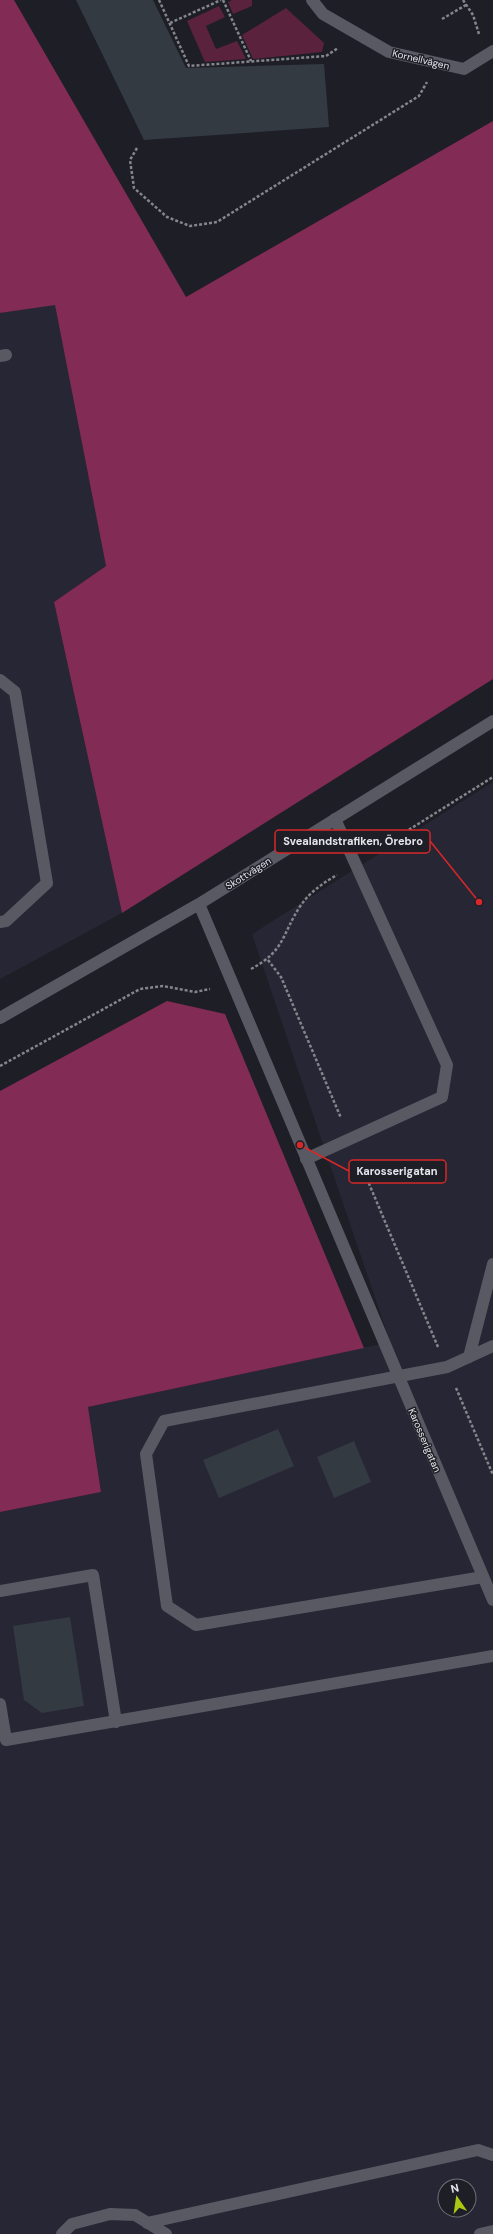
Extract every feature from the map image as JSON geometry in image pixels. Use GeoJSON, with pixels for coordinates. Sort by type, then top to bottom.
{"type":"FeatureCollection","features":[{"type":"Feature","properties":{"kind":"street","name":"Kornellvägen"},"geometry":{"type":"LineString","coordinates":[[312,0],[323,14],[389,52],[464,69],[489,53]]}},
{"type":"Feature","properties":{"kind":"street"},"geometry":{"type":"LineString","coordinates":[[0,680],[15,692],[47,883],[6,921],[0,922]]}},
{"type":"Feature","properties":{"kind":"street","name":"Skottvägen"},"geometry":{"type":"LineString","coordinates":[[0,1018],[199,904],[493,721]]}},
{"type":"Feature","properties":{"kind":"street"},"geometry":{"type":"LineString","coordinates":[[306,1159],[442,1097],[447,1065],[335,819]]}},
{"type":"Feature","properties":{"kind":"street","name":"Karosserigatan"},"geometry":{"type":"LineString","coordinates":[[199,904],[493,1600]]}},
{"type":"Feature","properties":{"kind":"street"},"geometry":{"type":"LineString","coordinates":[[469,1357],[493,1264]]}},
{"type":"Feature","properties":{"kind":"street"},"geometry":{"type":"LineString","coordinates":[[483,1577],[196,1625],[167,1606],[146,1454],[164,1421],[447,1367],[493,1346]]}},
{"type":"Feature","properties":{"kind":"street"},"geometry":{"type":"LineString","coordinates":[[0,1591],[93,1576],[116,1722]]}},
{"type":"Feature","properties":{"kind":"street"},"geometry":{"type":"LineString","coordinates":[[0,1704],[6,1740],[493,1656]]}},
{"type":"Feature","properties":{"kind":"street"},"geometry":{"type":"LineString","coordinates":[[147,2223],[478,2150],[493,2155]]}},
{"type":"Feature","properties":{"kind":"street"},"geometry":{"type":"LineString","coordinates":[[62,2234],[72,2224],[110,2214],[134,2215],[166,2234]]}},
{"type":"Feature","properties":{"kind":"street"},"geometry":{"type":"LineString","coordinates":[[480,2234],[493,2231]]}},
{"type":"Feature","properties":{"kind":"path"},"geometry":{"type":"LineString","coordinates":[[159,0],[189,66],[326,56],[358,34]]}},
{"type":"Feature","properties":{"kind":"path"},"geometry":{"type":"LineString","coordinates":[[170,23],[222,0],[251,61]]}},
{"type":"Feature","properties":{"kind":"path"},"geometry":{"type":"LineString","coordinates":[[463,0],[473,16],[489,53]]}},
{"type":"Feature","properties":{"kind":"path"},"geometry":{"type":"LineString","coordinates":[[442,19],[466,5]]}},
{"type":"Feature","properties":{"kind":"path"},"geometry":{"type":"LineString","coordinates":[[137,148],[130,160],[134,188],[167,217],[190,226],[217,222],[419,96],[437,63]]}},
{"type":"Feature","properties":{"kind":"path"},"geometry":{"type":"LineString","coordinates":[[0,1066],[140,989],[163,986],[195,992],[206,991],[268,960],[280,947],[302,904],[319,886],[493,777]]}},
{"type":"Feature","properties":{"kind":"path"},"geometry":{"type":"LineString","coordinates":[[268,960],[281,977],[493,1475]]}},
{"type":"Feature","properties":{"kind":"shaded area"},"geometry":{"type":"Polygon","coordinates":[[[0,0],[14,0],[186,297],[493,121],[493,679],[122,913],[54,602],[106,566],[55,305],[0,313],[0,0]]]}},
{"type":"Feature","properties":{"kind":"shaded area"},"geometry":{"type":"Polygon","coordinates":[[[232,0],[252,0],[252,6],[233,14],[228,2],[232,0]]]}},
{"type":"Feature","properties":{"kind":"shaded area"},"geometry":{"type":"Polygon","coordinates":[[[219,6],[225,17],[206,26],[216,49],[237,41],[246,59],[205,62],[187,21],[219,6]]]}},
{"type":"Feature","properties":{"kind":"shaded area"},"geometry":{"type":"Polygon","coordinates":[[[286,8],[324,43],[322,52],[253,59],[242,35],[286,8]]]}},
{"type":"Feature","properties":{"kind":"shaded area"},"geometry":{"type":"Polygon","coordinates":[[[55,304],[106,566],[54,602],[122,913],[0,979],[0,313],[55,304]]]}},
{"type":"Feature","properties":{"kind":"shaded area"},"geometry":{"type":"Polygon","coordinates":[[[493,782],[493,2234],[0,2234],[0,1512],[101,1492],[88,1407],[390,1342],[252,934],[493,782]]]}},
{"type":"Feature","properties":{"kind":"shaded area"},"geometry":{"type":"Polygon","coordinates":[[[167,1001],[225,1014],[364,1348],[88,1407],[101,1492],[0,1512],[0,1091],[167,1001]]]}},
{"type":"Feature","properties":{"kind":"building"},"geometry":{"type":"Polygon","coordinates":[[[76,0],[153,0],[186,68],[324,64],[329,127],[144,140],[76,0]]]}},
{"type":"Feature","properties":{"kind":"building"},"geometry":{"type":"Polygon","coordinates":[[[278,1429],[294,1466],[219,1498],[203,1460],[278,1429]]]}},
{"type":"Feature","properties":{"kind":"building"},"geometry":{"type":"Polygon","coordinates":[[[354,1441],[371,1482],[334,1498],[317,1457],[354,1441]]]}},
{"type":"Feature","properties":{"kind":"building"},"geometry":{"type":"Polygon","coordinates":[[[70,1617],[84,1706],[42,1713],[24,1700],[13,1626],[70,1617]]]}},
{"type":"Feature","properties":{"kind":"place","name":"Svealandstrafiken, Örebro"},"geometry":{"type":"Point","coordinates":[479,902]}},
{"type":"Feature","properties":{"kind":"place","name":"Karosserigatan"},"geometry":{"type":"Point","coordinates":[300,1145]}}]}
